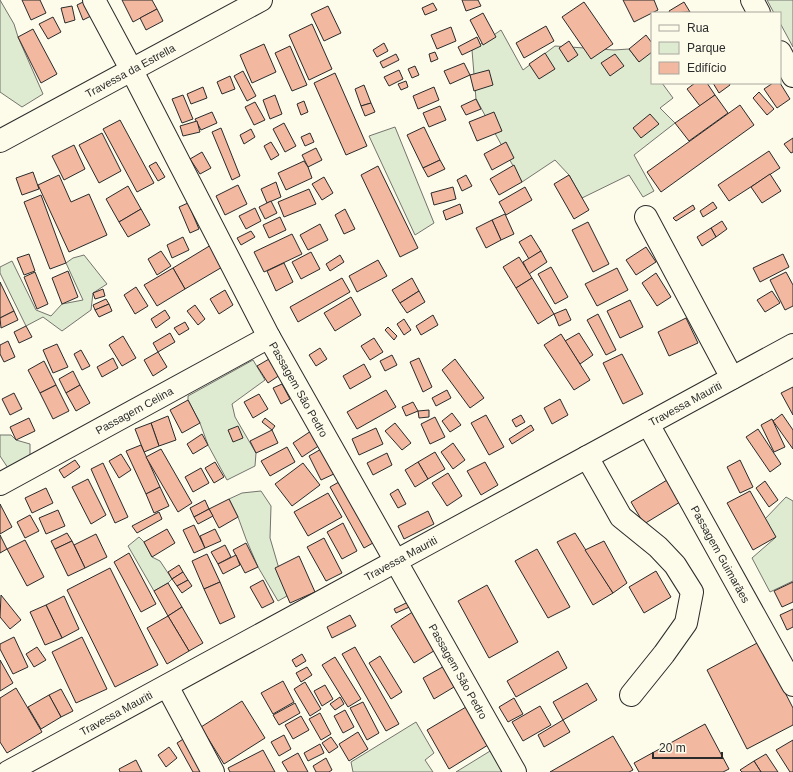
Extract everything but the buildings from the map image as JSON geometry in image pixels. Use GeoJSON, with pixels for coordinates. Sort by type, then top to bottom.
{"type":"FeatureCollection","features":[{"type":"Feature","properties":{"kind":"street","name":"Passagem São Pedro"},"geometry":{"type":"LineString","coordinates":[[94,0],[269,337],[515,772]]}},
{"type":"Feature","properties":{"kind":"street","name":"Travessa da Estrella"},"geometry":{"type":"LineString","coordinates":[[0,141],[261,0]]}},
{"type":"Feature","properties":{"kind":"street"},"geometry":{"type":"LineString","coordinates":[[752,0],[758,12]]}},
{"type":"Feature","properties":{"kind":"street"},"geometry":{"type":"LineString","coordinates":[[781,54],[793,76]]}},
{"type":"Feature","properties":{"kind":"street"},"geometry":{"type":"LineString","coordinates":[[646,217],[732,378]]}},
{"type":"Feature","properties":{"kind":"street","name":"Passagem Celina"},"geometry":{"type":"LineString","coordinates":[[0,484],[269,337]]}},
{"type":"Feature","properties":{"kind":"street","name":"Travessa Mauriti"},"geometry":{"type":"LineString","coordinates":[[8,772],[793,345]]}},
{"type":"Feature","properties":{"kind":"street","name":"Passagem Guimarães"},"geometry":{"type":"LineString","coordinates":[[648,424],[793,685]]}},
{"type":"Feature","properties":{"kind":"street"},"geometry":{"type":"LineString","coordinates":[[587,457],[621,517],[658,547],[675,565],[692,592],[686,623],[664,654],[631,694]]}},
{"type":"Feature","properties":{"kind":"street"},"geometry":{"type":"LineString","coordinates":[[167,686],[213,772]]}},
{"type":"Feature","properties":{"kind":"green space"},"geometry":{"type":"Polygon","coordinates":[[[0,0],[14,24],[18,37],[43,94],[22,107],[0,92],[0,0]]]}},
{"type":"Feature","properties":{"kind":"green space"},"geometry":{"type":"Polygon","coordinates":[[[767,0],[793,0],[793,47],[781,25],[781,12],[773,12],[767,0]]]}},
{"type":"Feature","properties":{"kind":"green space"},"geometry":{"type":"Polygon","coordinates":[[[501,30],[523,70],[555,46],[614,50],[629,49],[639,62],[651,46],[651,84],[663,84],[673,98],[660,108],[675,123],[634,155],[654,191],[643,197],[629,175],[582,198],[569,175],[555,160],[522,182],[476,99],[472,50],[501,30]]]}},
{"type":"Feature","properties":{"kind":"green space"},"geometry":{"type":"Polygon","coordinates":[[[395,127],[434,223],[415,235],[369,136],[395,127]]]}},
{"type":"Feature","properties":{"kind":"green space"},"geometry":{"type":"Polygon","coordinates":[[[84,255],[107,284],[93,293],[91,310],[62,331],[43,317],[26,326],[0,273],[0,267],[12,261],[36,310],[51,316],[62,304],[83,300],[66,263],[73,258],[84,255]]]}},
{"type":"Feature","properties":{"kind":"green space"},"geometry":{"type":"Polygon","coordinates":[[[253,360],[265,380],[232,404],[235,417],[256,453],[255,466],[227,480],[208,445],[200,423],[188,400],[188,396],[253,360]]]}},
{"type":"Feature","properties":{"kind":"green space"},"geometry":{"type":"Polygon","coordinates":[[[0,435],[11,435],[16,440],[30,444],[30,460],[8,468],[0,456],[0,435]]]}},
{"type":"Feature","properties":{"kind":"green space"},"geometry":{"type":"Polygon","coordinates":[[[261,491],[271,506],[270,538],[287,596],[278,601],[258,567],[238,517],[229,499],[242,493],[261,491]]]}},
{"type":"Feature","properties":{"kind":"green space"},"geometry":{"type":"Polygon","coordinates":[[[786,497],[793,501],[793,581],[770,592],[752,558],[775,538],[765,519],[786,497]]]}},
{"type":"Feature","properties":{"kind":"green space"},"geometry":{"type":"Polygon","coordinates":[[[139,537],[144,542],[152,557],[160,561],[172,579],[154,591],[128,546],[139,537]]]}},
{"type":"Feature","properties":{"kind":"green space"},"geometry":{"type":"Polygon","coordinates":[[[416,722],[434,753],[425,760],[433,772],[353,772],[351,762],[416,722]]]}},
{"type":"Feature","properties":{"kind":"green space"},"geometry":{"type":"Polygon","coordinates":[[[495,748],[507,772],[456,772],[495,748]]]}}]}
